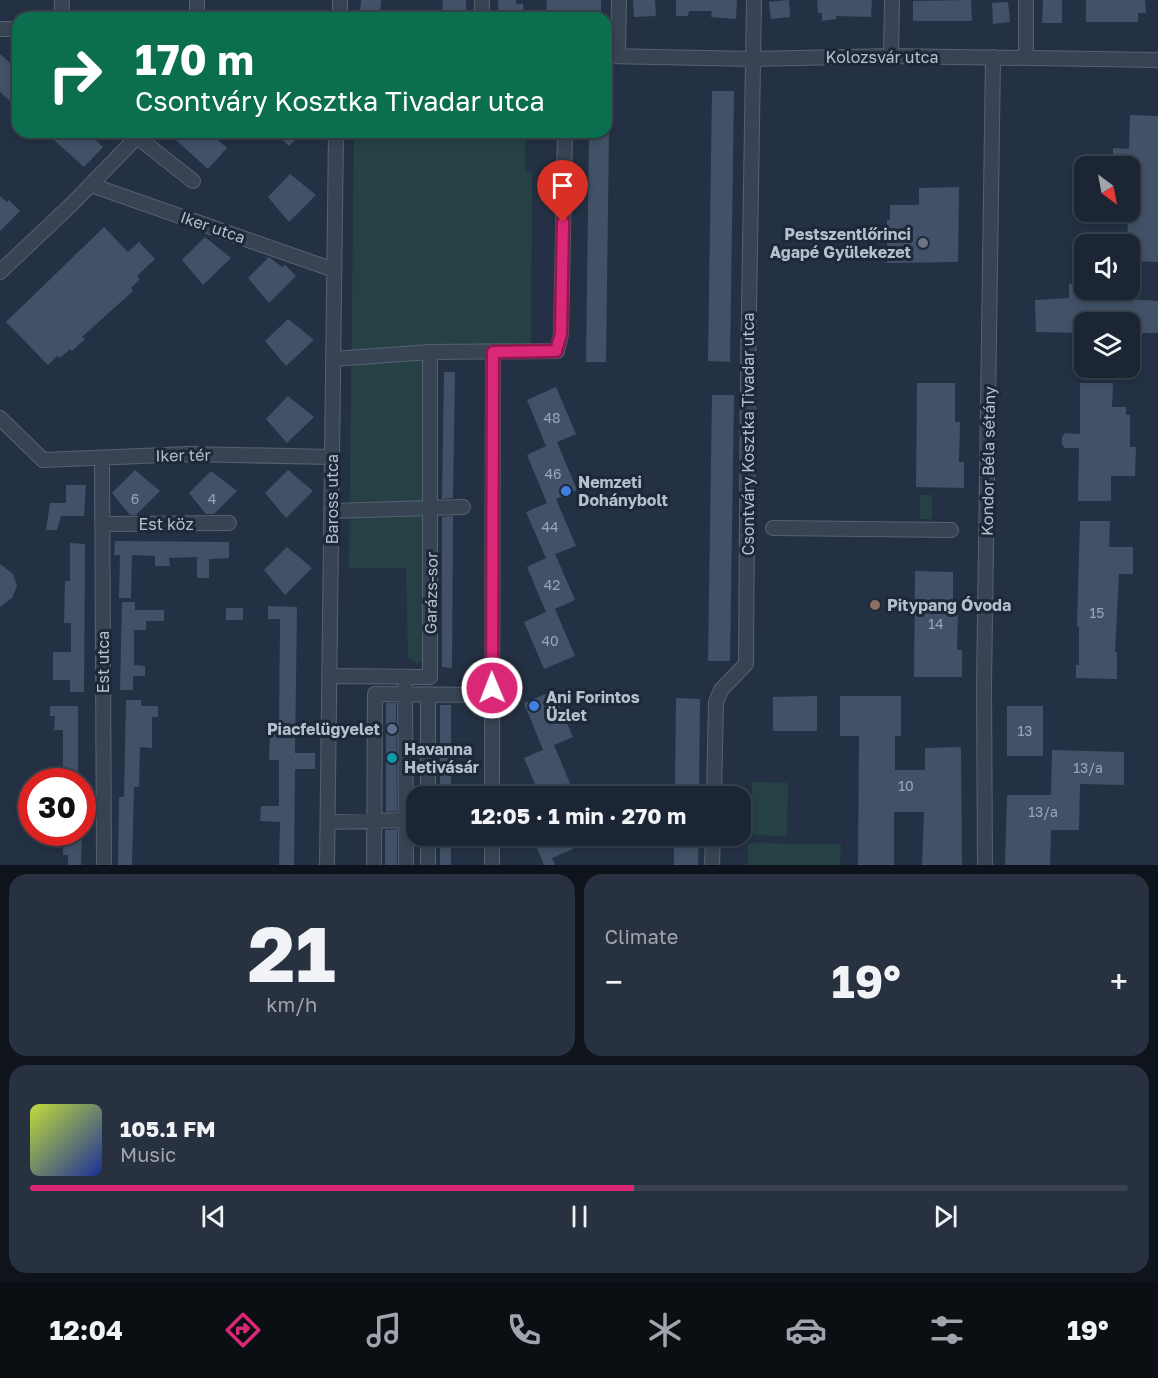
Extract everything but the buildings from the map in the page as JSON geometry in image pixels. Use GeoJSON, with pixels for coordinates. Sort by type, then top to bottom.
{"type":"FeatureCollection","features":[{"type":"Feature","properties":{"kind":"street"},"geometry":{"type":"LineString","coordinates":[[612,56],[619,0]]}},
{"type":"Feature","properties":{"kind":"street","name":"Csontváry Kosztka Tivadar utca"},"geometry":{"type":"LineString","coordinates":[[714,786],[716,702],[721,690],[747,664],[748,373],[754,0]]}},
{"type":"Feature","properties":{"kind":"street"},"geometry":{"type":"LineString","coordinates":[[891,56],[892,0]]}},
{"type":"Feature","properties":{"kind":"street"},"geometry":{"type":"LineString","coordinates":[[1026,0],[1026,58]]}},
{"type":"Feature","properties":{"kind":"street","name":"Kolozsvár utca"},"geometry":{"type":"LineString","coordinates":[[612,56],[754,59],[891,56],[1158,60]]}},
{"type":"Feature","properties":{"kind":"street","name":"Kondor Béla sétány"},"geometry":{"type":"LineString","coordinates":[[986,865],[984,686],[993,57]]}},
{"type":"Feature","properties":{"kind":"street"},"geometry":{"type":"LineString","coordinates":[[0,272],[92,185],[131,138]]}},
{"type":"Feature","properties":{"kind":"street"},"geometry":{"type":"LineString","coordinates":[[139,138],[193,181]]}},
{"type":"Feature","properties":{"kind":"street","name":"Baross utca"},"geometry":{"type":"LineString","coordinates":[[327,865],[336,138]]}},
{"type":"Feature","properties":{"kind":"street"},"geometry":{"type":"LineString","coordinates":[[333,358],[430,352],[556,351],[561,334],[565,138]]}},
{"type":"Feature","properties":{"kind":"street","name":"Iker utca"},"geometry":{"type":"LineString","coordinates":[[92,185],[334,270]]}},
{"type":"Feature","properties":{"kind":"street","name":"Garázs-sor"},"geometry":{"type":"LineString","coordinates":[[404,677],[430,677],[432,508],[430,352]]}},
{"type":"Feature","properties":{"kind":"street"},"geometry":{"type":"LineString","coordinates":[[492,786],[493,352]]}},
{"type":"Feature","properties":{"kind":"street","name":"Iker tér"},"geometry":{"type":"LineString","coordinates":[[0,418],[35,455],[43,460],[189,454],[332,457]]}},
{"type":"Feature","properties":{"kind":"street","name":"Est utca"},"geometry":{"type":"LineString","coordinates":[[102,458],[104,865]]}},
{"type":"Feature","properties":{"kind":"street"},"geometry":{"type":"LineString","coordinates":[[331,511],[463,507]]}},
{"type":"Feature","properties":{"kind":"street","name":"Est köz"},"geometry":{"type":"LineString","coordinates":[[102,524],[229,523]]}},
{"type":"Feature","properties":{"kind":"street"},"geometry":{"type":"LineString","coordinates":[[773,528],[951,530]]}},
{"type":"Feature","properties":{"kind":"street"},"geometry":{"type":"LineString","coordinates":[[328,822],[406,820],[404,677],[330,676]]}},
{"type":"Feature","properties":{"kind":"street"},"geometry":{"type":"LineString","coordinates":[[374,865],[375,694],[493,695]]}},
{"type":"Feature","properties":{"kind":"street"},"geometry":{"type":"LineString","coordinates":[[428,694],[428,786]]}},
{"type":"Feature","properties":{"kind":"street"},"geometry":{"type":"LineString","coordinates":[[406,846],[406,865]]}},
{"type":"Feature","properties":{"kind":"street"},"geometry":{"type":"LineString","coordinates":[[428,846],[428,865]]}},
{"type":"Feature","properties":{"kind":"street"},"geometry":{"type":"LineString","coordinates":[[492,846],[492,865]]}},
{"type":"Feature","properties":{"kind":"street"},"geometry":{"type":"LineString","coordinates":[[712,865],[713,846]]}},
{"type":"Feature","properties":{"kind":"green space"},"geometry":{"type":"Polygon","coordinates":[[[354,138],[525,138],[525,170],[532,173],[531,358],[424,359],[424,661],[417,663],[408,658],[406,568],[349,568],[354,138]]]}},
{"type":"Feature","properties":{"kind":"green space"},"geometry":{"type":"Polygon","coordinates":[[[920,495],[932,495],[932,519],[920,519],[920,495]]]}},
{"type":"Feature","properties":{"kind":"green space"},"geometry":{"type":"Polygon","coordinates":[[[752,782],[788,783],[787,836],[751,835],[752,782]]]}},
{"type":"Feature","properties":{"kind":"green space"},"geometry":{"type":"Polygon","coordinates":[[[751,843],[841,844],[840,865],[748,865],[748,846],[751,846],[751,843]]]}},
{"type":"Feature","properties":{"kind":"place","name":"Pestszentlőrinci Agapé Gyülekezet"},"geometry":{"type":"Point","coordinates":[923,243]}},
{"type":"Feature","properties":{"kind":"place","name":"Nemzeti Dohánybolt"},"geometry":{"type":"Point","coordinates":[566,491]}},
{"type":"Feature","properties":{"kind":"place","name":"Pitypang Óvoda"},"geometry":{"type":"Point","coordinates":[875,605]}},
{"type":"Feature","properties":{"kind":"place","name":"Ani Forintos Üzlet"},"geometry":{"type":"Point","coordinates":[534,706]}},
{"type":"Feature","properties":{"kind":"place","name":"Piacfelügyelet"},"geometry":{"type":"Point","coordinates":[392,729]}},
{"type":"Feature","properties":{"kind":"place","name":"Havanna Hetivásár"},"geometry":{"type":"Point","coordinates":[392,758]}},
{"type":"Feature","properties":{"kind":"route"},"geometry":{"type":"LineString","coordinates":[[492,688],[493,352],[556,351],[561,334],[563,222]]}}]}
